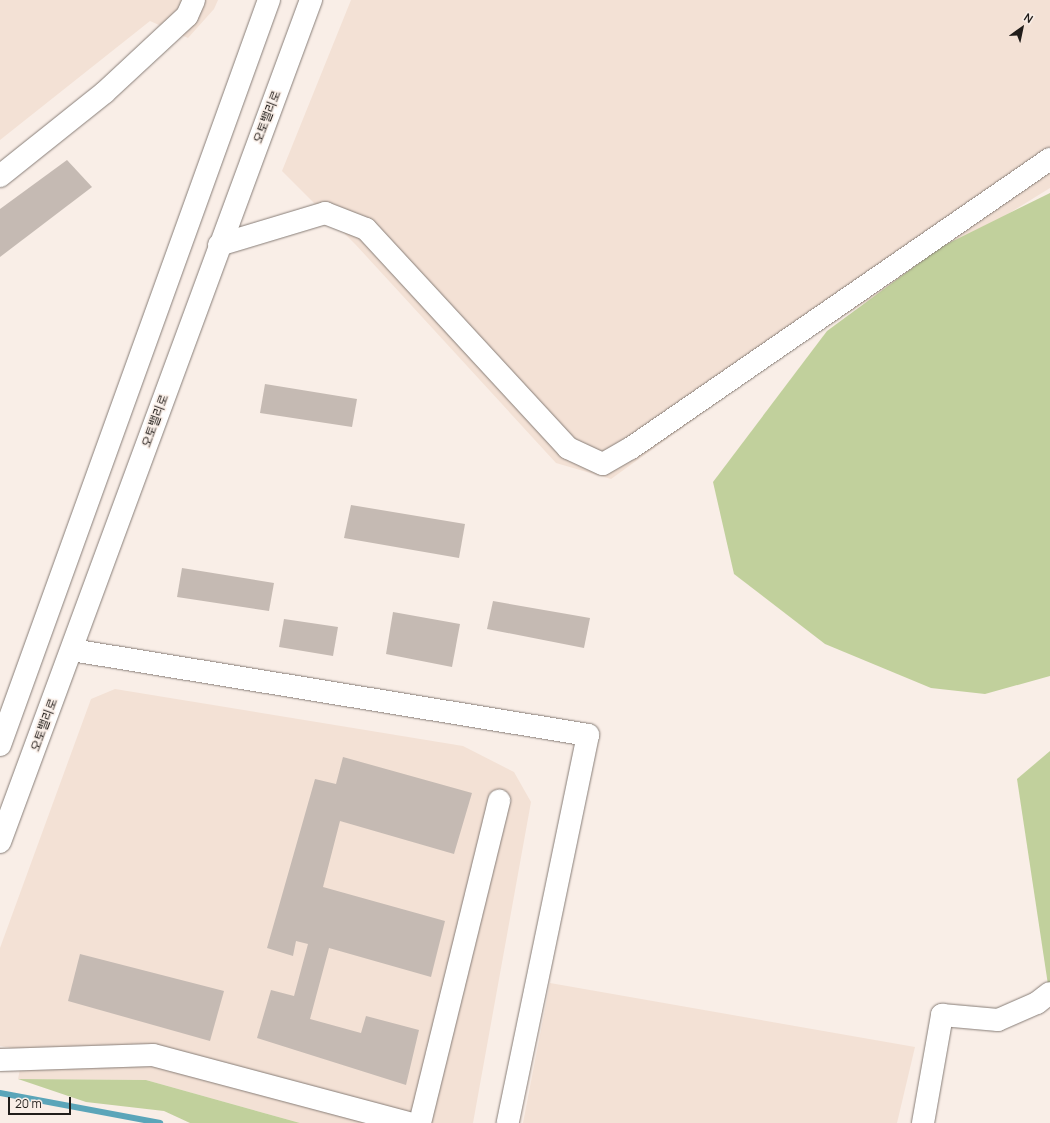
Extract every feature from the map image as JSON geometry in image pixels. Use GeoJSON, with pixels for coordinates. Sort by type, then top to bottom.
{"type":"FeatureCollection","features":[{"type":"Feature","properties":{"kind":"main road"},"geometry":{"type":"LineString","coordinates":[[0,176],[104,93],[187,16],[194,0]]}},
{"type":"Feature","properties":{"kind":"main road"},"geometry":{"type":"LineString","coordinates":[[0,745],[269,0]]}},
{"type":"Feature","properties":{"kind":"main road","name":"오토밸리로"},"geometry":{"type":"LineString","coordinates":[[0,842],[72,650],[219,245],[311,0]]}},
{"type":"Feature","properties":{"kind":"main road"},"geometry":{"type":"LineString","coordinates":[[304,20],[321,0]]}},
{"type":"Feature","properties":{"kind":"main road"},"geometry":{"type":"LineString","coordinates":[[219,245],[325,213],[366,229],[568,448],[603,464],[631,448],[1050,158]]}},
{"type":"Feature","properties":{"kind":"main road"},"geometry":{"type":"LineString","coordinates":[[72,650],[588,735],[508,1123]]}},
{"type":"Feature","properties":{"kind":"main road"},"geometry":{"type":"LineString","coordinates":[[420,1123],[499,801]]}},
{"type":"Feature","properties":{"kind":"main road"},"geometry":{"type":"LineString","coordinates":[[923,1123],[942,1015],[998,1020],[1037,1003],[1050,993]]}},
{"type":"Feature","properties":{"kind":"main road"},"geometry":{"type":"LineString","coordinates":[[0,1060],[153,1055],[408,1123]]}},
{"type":"Feature","properties":{"kind":"shaded area"},"geometry":{"type":"Polygon","coordinates":[[[0,0],[218,0],[214,9],[188,38],[150,21],[0,140],[0,0]]]}},
{"type":"Feature","properties":{"kind":"shaded area"},"geometry":{"type":"Polygon","coordinates":[[[351,0],[1050,0],[1050,188],[800,343],[611,479],[556,463],[356,245],[282,171],[351,0]]]}},
{"type":"Feature","properties":{"kind":"shaded area"},"geometry":{"type":"Polygon","coordinates":[[[115,689],[463,746],[514,772],[531,802],[473,1123],[300,1123],[146,1080],[18,1079],[24,1050],[0,1046],[0,948],[91,699],[115,689]]]}},
{"type":"Feature","properties":{"kind":"shaded area"},"geometry":{"type":"Polygon","coordinates":[[[550,983],[915,1047],[897,1123],[523,1123],[550,983]]]}},
{"type":"Feature","properties":{"kind":"green space"},"geometry":{"type":"Polygon","coordinates":[[[1050,193],[1050,676],[985,694],[931,688],[825,644],[734,574],[713,482],[827,331],[941,247],[1050,193]]]}},
{"type":"Feature","properties":{"kind":"green space"},"geometry":{"type":"Polygon","coordinates":[[[1050,751],[1050,998],[1017,779],[1050,751]]]}},
{"type":"Feature","properties":{"kind":"green space"},"geometry":{"type":"Polygon","coordinates":[[[18,1079],[146,1080],[300,1123],[190,1123],[164,1111],[86,1102],[18,1079]]]}},
{"type":"Feature","properties":{"kind":"building"},"geometry":{"type":"Polygon","coordinates":[[[67,160],[92,187],[0,257],[0,209],[67,160]]]}},
{"type":"Feature","properties":{"kind":"building"},"geometry":{"type":"Polygon","coordinates":[[[265,384],[357,399],[352,427],[260,413],[265,384]]]}},
{"type":"Feature","properties":{"kind":"building"},"geometry":{"type":"Polygon","coordinates":[[[351,505],[465,524],[459,558],[344,538],[351,505]]]}},
{"type":"Feature","properties":{"kind":"building"},"geometry":{"type":"Polygon","coordinates":[[[182,568],[274,583],[269,611],[177,597],[182,568]]]}},
{"type":"Feature","properties":{"kind":"building"},"geometry":{"type":"Polygon","coordinates":[[[493,601],[590,618],[584,648],[487,629],[493,601]]]}},
{"type":"Feature","properties":{"kind":"building"},"geometry":{"type":"Polygon","coordinates":[[[393,612],[460,624],[452,667],[386,654],[393,612]]]}},
{"type":"Feature","properties":{"kind":"building"},"geometry":{"type":"Polygon","coordinates":[[[284,619],[338,627],[333,656],[279,647],[284,619]]]}},
{"type":"Feature","properties":{"kind":"building"},"geometry":{"type":"Polygon","coordinates":[[[343,757],[472,793],[454,854],[340,821],[323,887],[445,921],[431,977],[329,948],[310,1019],[361,1033],[366,1016],[419,1030],[406,1085],[257,1038],[271,990],[294,996],[308,944],[296,941],[293,956],[267,948],[315,779],[336,784],[343,757]]]}},
{"type":"Feature","properties":{"kind":"building"},"geometry":{"type":"Polygon","coordinates":[[[80,954],[224,991],[210,1041],[68,1001],[80,954]]]}},
{"type":"Feature","properties":{"kind":"waterway"},"geometry":{"type":"LineString","coordinates":[[0,1093],[160,1123]]}}]}
